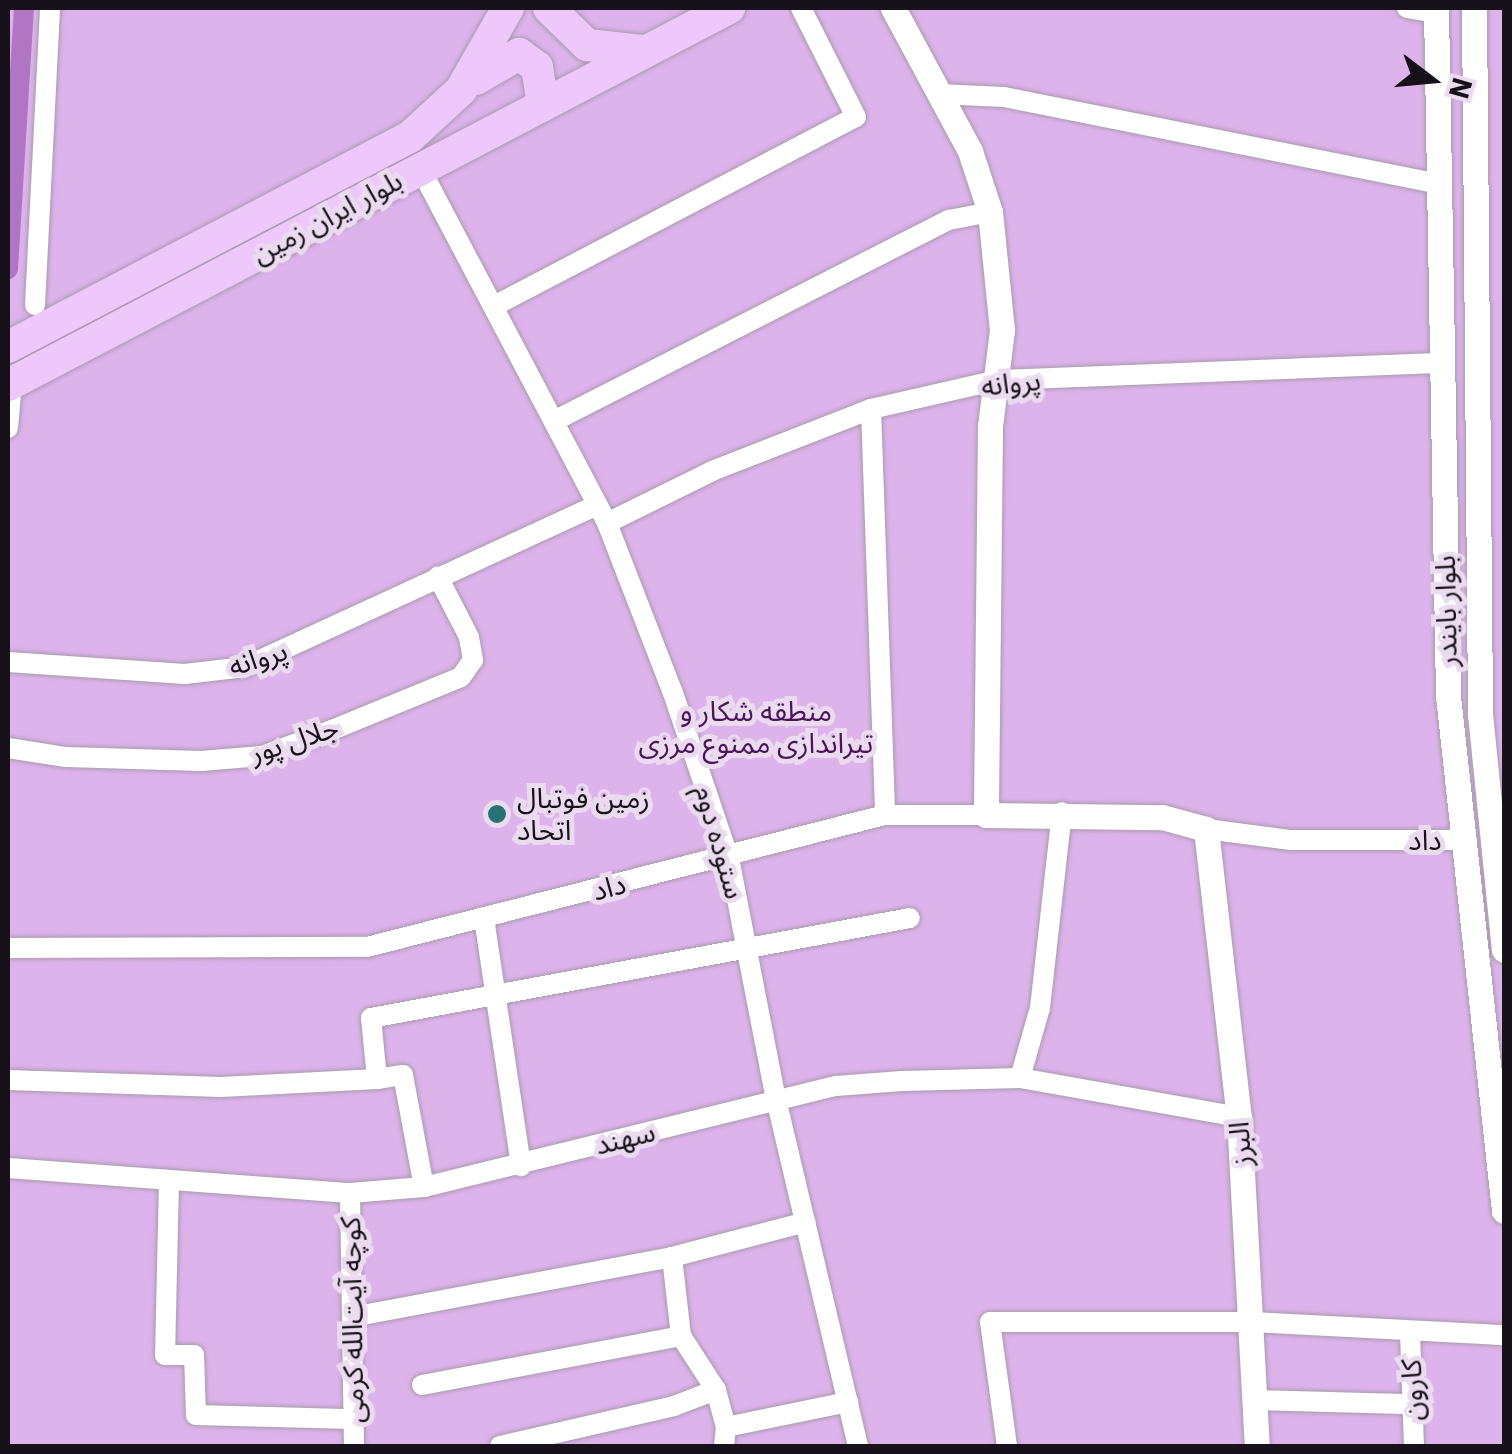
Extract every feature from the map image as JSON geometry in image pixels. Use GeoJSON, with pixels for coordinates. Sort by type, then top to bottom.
{"type":"FeatureCollection","features":[{"type":"Feature","properties":{"kind":"main road","name":"بلوار ایران زمین"},"geometry":{"type":"LineString","coordinates":[[16,342],[410,136],[461,90],[508,8]]}},
{"type":"Feature","properties":{"kind":"main road"},"geometry":{"type":"LineString","coordinates":[[549,8],[587,45],[642,51]]}},
{"type":"Feature","properties":{"kind":"main road","name":"بلوار ایران زمین"},"geometry":{"type":"LineString","coordinates":[[10,384],[729,8]]}},
{"type":"Feature","properties":{"kind":"main road"},"geometry":{"type":"LineString","coordinates":[[461,90],[519,54],[537,67],[543,103]]}},
{"type":"Feature","properties":{"kind":"street"},"geometry":{"type":"LineString","coordinates":[[35,305],[50,8]]}},
{"type":"Feature","properties":{"kind":"street"},"geometry":{"type":"LineString","coordinates":[[494,306],[856,117],[801,8]]}},
{"type":"Feature","properties":{"kind":"street"},"geometry":{"type":"LineString","coordinates":[[893,8],[970,151],[990,212],[1002,330],[990,426],[986,815]]}},
{"type":"Feature","properties":{"kind":"street"},"geometry":{"type":"LineString","coordinates":[[1407,8],[1436,10]]}},
{"type":"Feature","properties":{"kind":"street","name":"بلوار بایندر"},"geometry":{"type":"LineString","coordinates":[[1474,8],[1480,714],[1504,950]]}},
{"type":"Feature","properties":{"kind":"street","name":"بلوار بایندر"},"geometry":{"type":"LineString","coordinates":[[1436,10],[1448,696],[1504,1211]]}},
{"type":"Feature","properties":{"kind":"street"},"geometry":{"type":"LineString","coordinates":[[938,94],[1004,97],[1438,184]]}},
{"type":"Feature","properties":{"kind":"street","name":"ستوده دوم"},"geometry":{"type":"LineString","coordinates":[[420,168],[602,514],[729,858],[776,1100],[858,1446]]}},
{"type":"Feature","properties":{"kind":"street"},"geometry":{"type":"LineString","coordinates":[[554,421],[949,220],[990,212]]}},
{"type":"Feature","properties":{"kind":"street","name":"پروانه"},"geometry":{"type":"LineString","coordinates":[[8,662],[185,674],[245,667],[438,577],[871,409],[998,380],[1441,363]]}},
{"type":"Feature","properties":{"kind":"street"},"geometry":{"type":"LineString","coordinates":[[8,428],[10,384]]}},
{"type":"Feature","properties":{"kind":"street"},"geometry":{"type":"LineString","coordinates":[[871,409],[885,816]]}},
{"type":"Feature","properties":{"kind":"street","name":"جلال پور"},"geometry":{"type":"LineString","coordinates":[[8,748],[66,758],[201,761],[262,756],[332,730],[461,677],[473,660],[468,636],[438,577]]}},
{"type":"Feature","properties":{"kind":"street"},"geometry":{"type":"LineString","coordinates":[[1020,1078],[1043,989],[1062,812]]}},
{"type":"Feature","properties":{"kind":"street","name":"داد"},"geometry":{"type":"LineString","coordinates":[[8,948],[367,947],[885,816],[1062,812],[1162,816],[1207,836],[1464,840]]}},
{"type":"Feature","properties":{"kind":"street","name":"البرز"},"geometry":{"type":"LineString","coordinates":[[1207,836],[1239,1117],[1257,1446]]}},
{"type":"Feature","properties":{"kind":"street"},"geometry":{"type":"LineString","coordinates":[[484,918],[521,1166]]}},
{"type":"Feature","properties":{"kind":"street"},"geometry":{"type":"LineString","coordinates":[[377,1080],[371,1018],[496,998],[910,918]]}},
{"type":"Feature","properties":{"kind":"street"},"geometry":{"type":"LineString","coordinates":[[8,1080],[221,1087],[377,1080],[403,1075],[424,1187]]}},
{"type":"Feature","properties":{"kind":"street","name":"سهند"},"geometry":{"type":"LineString","coordinates":[[8,1168],[350,1193],[424,1187],[836,1086],[1020,1078],[1239,1117]]}},
{"type":"Feature","properties":{"kind":"street"},"geometry":{"type":"LineString","coordinates":[[170,1181],[165,1355],[194,1355],[196,1416],[353,1419]]}},
{"type":"Feature","properties":{"kind":"street","name":"کوچه آیت‌الله کرمی"},"geometry":{"type":"LineString","coordinates":[[350,1193],[354,1446]]}},
{"type":"Feature","properties":{"kind":"street"},"geometry":{"type":"LineString","coordinates":[[352,1317],[672,1257],[806,1222]]}},
{"type":"Feature","properties":{"kind":"street"},"geometry":{"type":"LineString","coordinates":[[672,1257],[681,1336],[716,1390],[725,1436],[848,1402]]}},
{"type":"Feature","properties":{"kind":"street"},"geometry":{"type":"LineString","coordinates":[[1007,1446],[990,1322],[1252,1322],[1504,1335]]}},
{"type":"Feature","properties":{"kind":"street","name":"کارون"},"geometry":{"type":"LineString","coordinates":[[1410,1333],[1414,1446]]}},
{"type":"Feature","properties":{"kind":"street"},"geometry":{"type":"LineString","coordinates":[[422,1385],[681,1336]]}},
{"type":"Feature","properties":{"kind":"street"},"geometry":{"type":"LineString","coordinates":[[500,1446],[674,1406],[716,1390]]}},
{"type":"Feature","properties":{"kind":"street"},"geometry":{"type":"LineString","coordinates":[[1255,1400],[1413,1404]]}},
{"type":"Feature","properties":{"kind":"green space","name":"منطقه شکار و تیراندازی ممنوع مرزی"},"geometry":{"type":"Polygon","coordinates":[[[8,8],[1504,8],[1504,1446],[8,1446],[8,8]]]}},
{"type":"Feature","properties":{"kind":"waterway"},"geometry":{"type":"LineString","coordinates":[[8,269],[24,8]]}},
{"type":"Feature","properties":{"kind":"place","name":"زمین فوتبال اتحاد"},"geometry":{"type":"Point","coordinates":[497,814]}}]}
